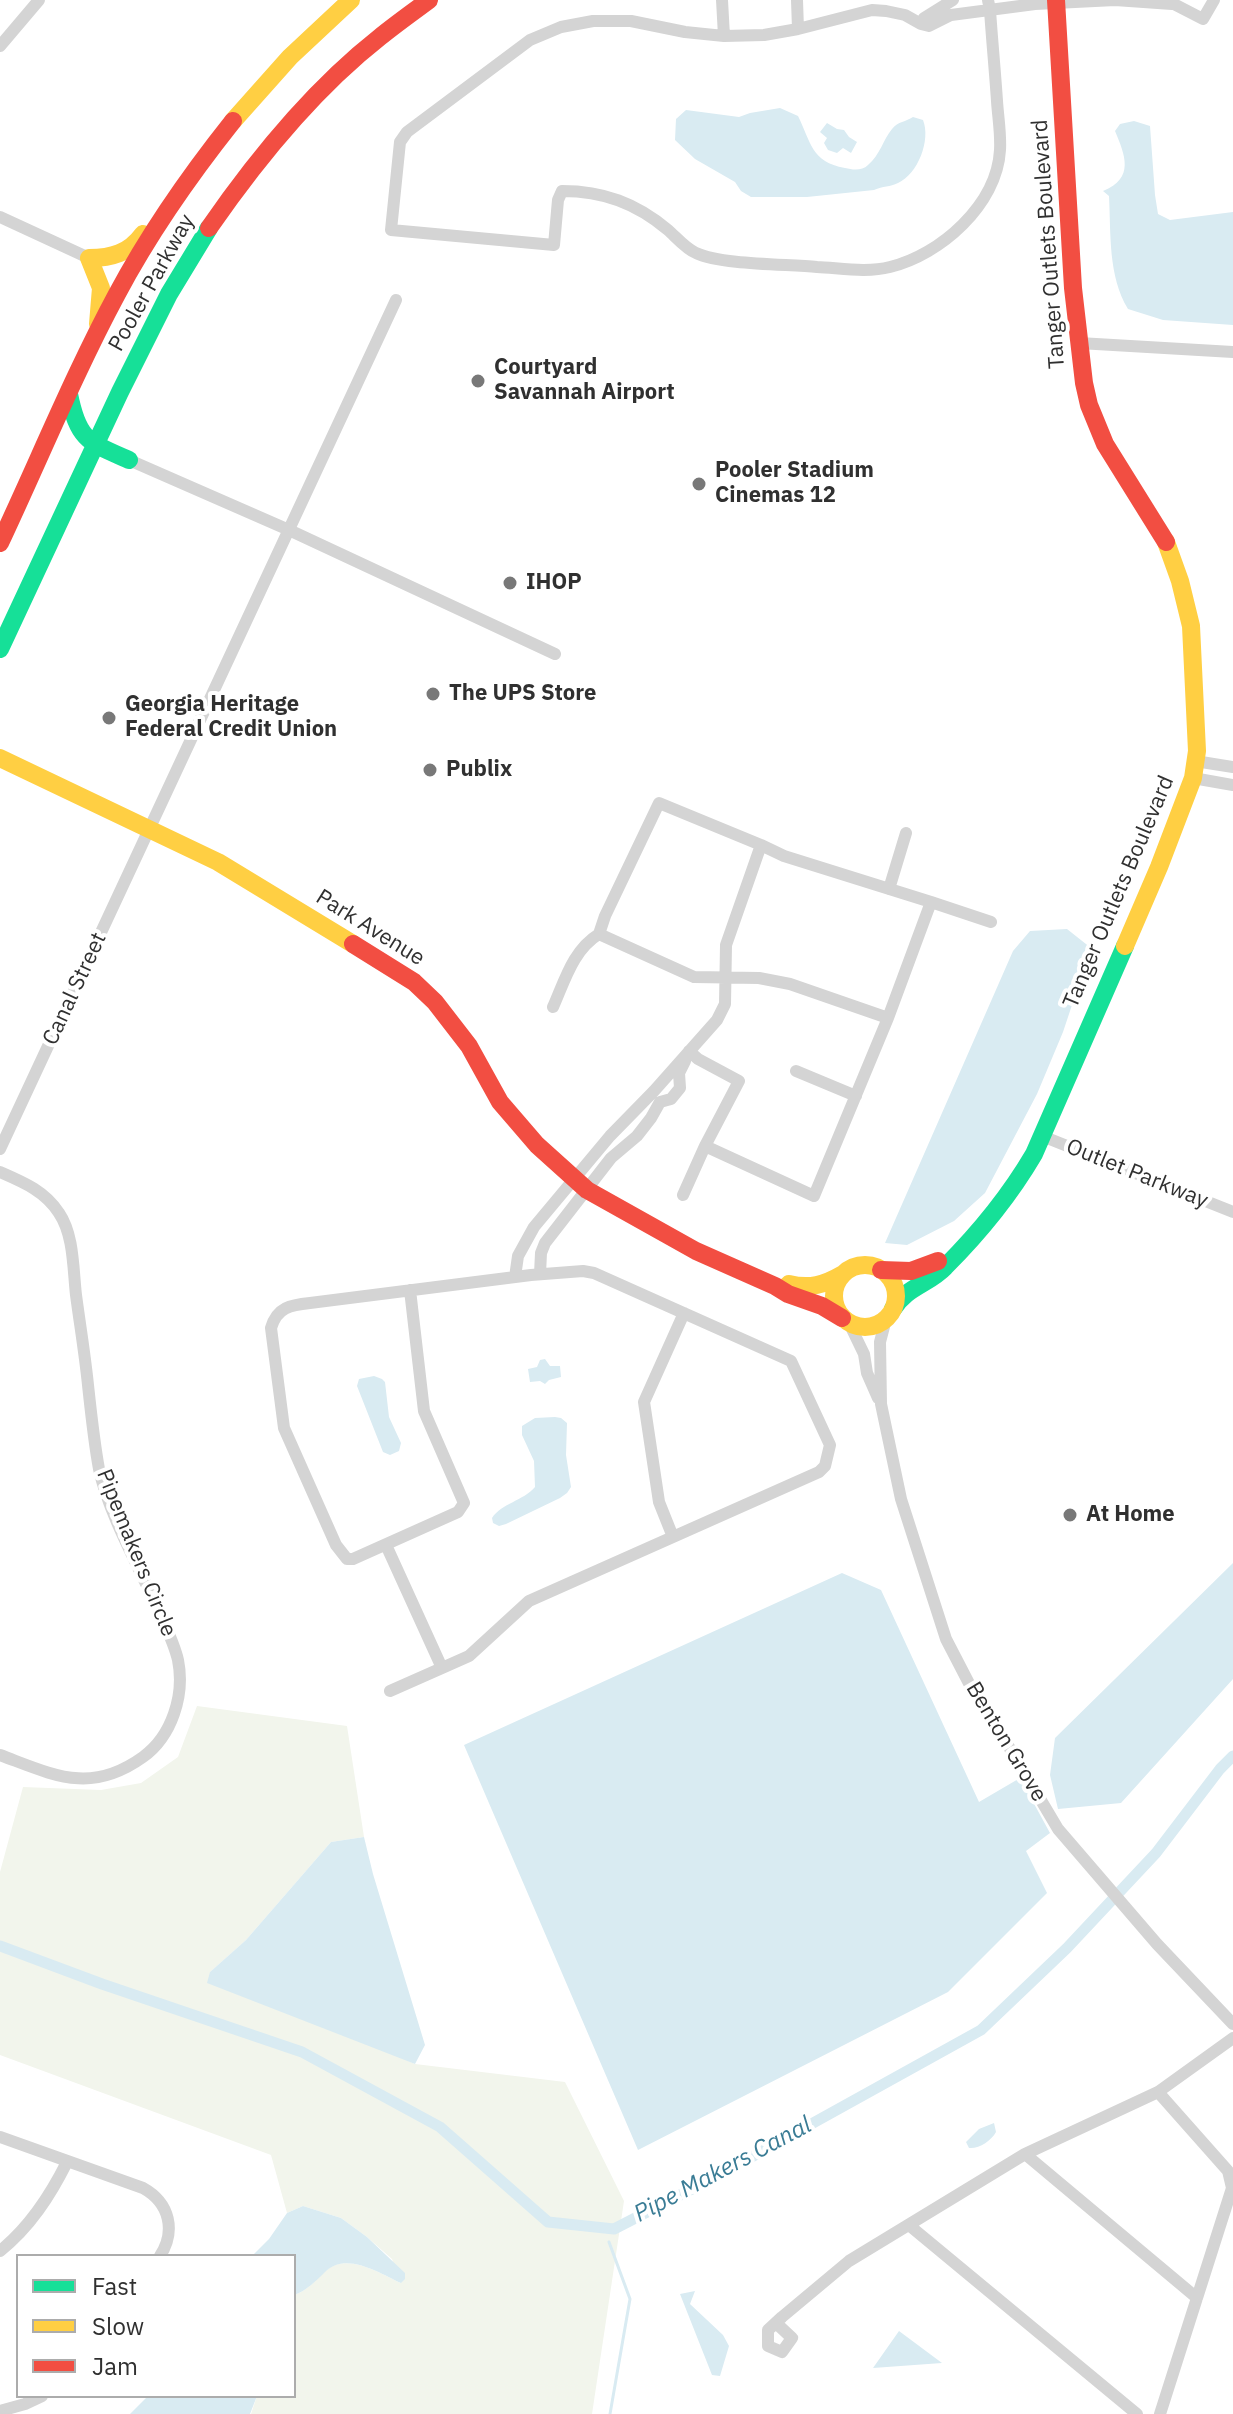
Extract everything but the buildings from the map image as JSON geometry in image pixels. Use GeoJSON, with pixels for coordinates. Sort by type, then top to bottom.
{"type":"FeatureCollection","features":[{"type":"Feature","properties":{"kind":"street"},"geometry":{"type":"LineString","coordinates":[[0,46],[39,0]]}},
{"type":"Feature","properties":{"kind":"street","name":"Pooler Parkway"},"geometry":{"type":"LineString","coordinates":[[0,543],[94,341],[137,258],[189,180],[233,122],[271,77],[351,0]]}},
{"type":"Feature","properties":{"kind":"street"},"geometry":{"type":"LineString","coordinates":[[722,0],[724,36]]}},
{"type":"Feature","properties":{"kind":"street"},"geometry":{"type":"LineString","coordinates":[[797,0],[798,29]]}},
{"type":"Feature","properties":{"kind":"street"},"geometry":{"type":"LineString","coordinates":[[951,0],[951,15]]}},
{"type":"Feature","properties":{"kind":"street"},"geometry":{"type":"LineString","coordinates":[[921,24],[924,18],[951,0]]}},
{"type":"Feature","properties":{"kind":"street"},"geometry":{"type":"LineString","coordinates":[[989,5],[1000,150],[997,170],[990,187],[962,226],[911,260],[887,268],[855,269],[718,259],[694,253],[642,210],[618,198],[572,191],[562,191],[558,200],[554,245],[391,230],[400,142],[407,132],[530,40],[561,27],[593,21],[631,21],[685,32],[724,36],[764,35],[798,29],[871,5],[929,26],[951,15],[989,5],[1115,0],[1169,2],[1203,19],[1214,0]]}},
{"type":"Feature","properties":{"kind":"street","name":"Pooler Parkway"},"geometry":{"type":"LineString","coordinates":[[0,649],[120,392],[169,294],[199,243],[234,192],[312,100],[378,38],[426,1]]}},
{"type":"Feature","properties":{"kind":"street","name":"Tanger Outlets Boulevard"},"geometry":{"type":"LineString","coordinates":[[890,1314],[899,1297],[944,1269],[1003,1204],[1020,1180],[1159,867],[1194,769],[1197,735],[1191,626],[1180,581],[1164,536],[1114,460],[1095,423],[1084,383],[1073,288],[1057,2]]}},
{"type":"Feature","properties":{"kind":"street"},"geometry":{"type":"LineString","coordinates":[[0,217],[89,258],[111,258],[125,253],[138,241],[166,198],[189,180]]}},
{"type":"Feature","properties":{"kind":"street"},"geometry":{"type":"LineString","coordinates":[[89,258],[101,288],[94,341]]}},
{"type":"Feature","properties":{"kind":"street","name":"Canal Street"},"geometry":{"type":"LineString","coordinates":[[0,1149],[396,300]]}},
{"type":"Feature","properties":{"kind":"street"},"geometry":{"type":"LineString","coordinates":[[1079,343],[1233,352]]}},
{"type":"Feature","properties":{"kind":"street"},"geometry":{"type":"LineString","coordinates":[[120,392],[116,428],[129,460]]}},
{"type":"Feature","properties":{"kind":"street"},"geometry":{"type":"LineString","coordinates":[[69,394],[78,431],[95,445],[289,530],[555,654]]}},
{"type":"Feature","properties":{"kind":"street"},"geometry":{"type":"LineString","coordinates":[[75,489],[88,473],[102,464],[129,460]]}},
{"type":"Feature","properties":{"kind":"street","name":"Park Avenue"},"geometry":{"type":"LineString","coordinates":[[0,758],[218,862],[414,982],[435,1002],[469,1046],[500,1102],[537,1145],[580,1185],[696,1251],[788,1294],[822,1306],[846,1320]]}},
{"type":"Feature","properties":{"kind":"street"},"geometry":{"type":"LineString","coordinates":[[1194,769],[1233,767]]}},
{"type":"Feature","properties":{"kind":"street"},"geometry":{"type":"LineString","coordinates":[[1194,769],[1233,785]]}},
{"type":"Feature","properties":{"kind":"street"},"geometry":{"type":"LineString","coordinates":[[553,1007],[573,961],[586,943],[599,934],[659,803],[784,856],[991,922]]}},
{"type":"Feature","properties":{"kind":"street"},"geometry":{"type":"LineString","coordinates":[[889,889],[906,833]]}},
{"type":"Feature","properties":{"kind":"street"},"geometry":{"type":"LineString","coordinates":[[540,1274],[545,1243],[610,1136],[717,1020],[725,1004],[726,945],[761,845]]}},
{"type":"Feature","properties":{"kind":"street"},"geometry":{"type":"LineString","coordinates":[[705,1146],[814,1196],[888,1018],[931,902]]}},
{"type":"Feature","properties":{"kind":"street"},"geometry":{"type":"LineString","coordinates":[[599,934],[694,977],[759,978],[790,984],[888,1018]]}},
{"type":"Feature","properties":{"kind":"street"},"geometry":{"type":"LineString","coordinates":[[515,1277],[524,1241],[580,1185],[637,1136],[660,1102],[671,1099],[680,1088],[679,1073],[687,1053]]}},
{"type":"Feature","properties":{"kind":"street"},"geometry":{"type":"LineString","coordinates":[[683,1195],[739,1081],[687,1053]]}},
{"type":"Feature","properties":{"kind":"street"},"geometry":{"type":"LineString","coordinates":[[796,1071],[856,1096]]}},
{"type":"Feature","properties":{"kind":"street","name":"Outlet Parkway"},"geometry":{"type":"LineString","coordinates":[[1042,1136],[1233,1212]]}},
{"type":"Feature","properties":{"kind":"street","name":"Pipemakers Circle"},"geometry":{"type":"LineString","coordinates":[[0,1172],[38,1190],[49,1199],[68,1233],[99,1471],[114,1514],[173,1644],[180,1674],[179,1701],[160,1742],[148,1754],[116,1774],[97,1778],[58,1776],[0,1755]]}},
{"type":"Feature","properties":{"kind":"street"},"geometry":{"type":"LineString","coordinates":[[881,1270],[894,1286],[896,1298],[890,1314],[876,1325],[864,1327],[846,1320],[836,1307],[834,1295],[844,1274],[854,1267],[866,1265],[909,1273],[952,1257]]}},
{"type":"Feature","properties":{"kind":"street"},"geometry":{"type":"LineString","coordinates":[[390,1691],[469,1656],[529,1601],[819,1472],[825,1466],[830,1445],[791,1361],[594,1273],[540,1274],[410,1290],[291,1305],[282,1309],[271,1328],[284,1428],[336,1545],[347,1559],[458,1512],[464,1503],[424,1411],[410,1290]]}},
{"type":"Feature","properties":{"kind":"street","name":"Park Avenue"},"geometry":{"type":"LineString","coordinates":[[775,1286],[786,1284],[806,1289],[826,1284],[844,1274]]}},
{"type":"Feature","properties":{"kind":"street"},"geometry":{"type":"LineString","coordinates":[[673,1537],[659,1502],[644,1402],[684,1313]]}},
{"type":"Feature","properties":{"kind":"street","name":"Benton Grove"},"geometry":{"type":"LineString","coordinates":[[890,1314],[880,1342],[881,1404],[901,1499],[946,1639],[974,1693],[1058,1829],[1233,2024]]}},
{"type":"Feature","properties":{"kind":"street","name":"Benton Grove"},"geometry":{"type":"LineString","coordinates":[[846,1320],[864,1354],[867,1373],[881,1404]]}},
{"type":"Feature","properties":{"kind":"street"},"geometry":{"type":"LineString","coordinates":[[386,1545],[442,1668]]}},
{"type":"Feature","properties":{"kind":"street"},"geometry":{"type":"LineString","coordinates":[[776,2323],[849,2261],[1025,2154],[1158,2092],[1233,2038]]}},
{"type":"Feature","properties":{"kind":"street"},"geometry":{"type":"LineString","coordinates":[[1158,2092],[1228,2171],[1232,2188],[1160,2414]]}},
{"type":"Feature","properties":{"kind":"street"},"geometry":{"type":"LineString","coordinates":[[0,2137],[143,2188],[155,2196],[163,2206],[169,2224],[167,2243],[161,2254]]}},
{"type":"Feature","properties":{"kind":"street"},"geometry":{"type":"LineString","coordinates":[[1025,2154],[1197,2298]]}},
{"type":"Feature","properties":{"kind":"street"},"geometry":{"type":"LineString","coordinates":[[0,2251],[19,2234],[46,2201],[67,2162]]}},
{"type":"Feature","properties":{"kind":"street"},"geometry":{"type":"LineString","coordinates":[[910,2226],[1137,2414]]}},
{"type":"Feature","properties":{"kind":"street"},"geometry":{"type":"LineString","coordinates":[[0,2411],[38,2398]]}},
{"type":"Feature","properties":{"kind":"shaded area"},"geometry":{"type":"Polygon","coordinates":[[[780,108],[798,116],[814,150],[834,165],[854,170],[866,167],[876,157],[894,126],[913,117],[923,120],[925,128],[921,156],[905,179],[874,190],[807,197],[751,197],[741,191],[735,182],[695,159],[675,140],[676,119],[686,110],[739,117],[780,108]]]}},
{"type":"Feature","properties":{"kind":"shaded area"},"geometry":{"type":"Polygon","coordinates":[[[1134,121],[1150,126],[1158,214],[1170,220],[1233,212],[1233,325],[1163,320],[1128,309],[1114,269],[1109,196],[1103,191],[1120,180],[1125,165],[1115,131],[1120,124],[1134,121]]]}},
{"type":"Feature","properties":{"kind":"shaded area"},"geometry":{"type":"Polygon","coordinates":[[[827,123],[844,130],[857,142],[851,153],[843,148],[837,153],[828,150],[824,143],[827,138],[820,132],[827,123]]]}},
{"type":"Feature","properties":{"kind":"shaded area"},"geometry":{"type":"Polygon","coordinates":[[[1067,929],[1091,948],[1063,1032],[1037,1094],[985,1193],[954,1221],[907,1245],[885,1243],[1013,951],[1030,931],[1067,929]]]}},
{"type":"Feature","properties":{"kind":"shaded area"},"geometry":{"type":"Polygon","coordinates":[[[545,1359],[550,1366],[560,1366],[561,1377],[545,1384],[530,1382],[528,1369],[537,1367],[540,1360],[545,1359]]]}},
{"type":"Feature","properties":{"kind":"shaded area"},"geometry":{"type":"Polygon","coordinates":[[[374,1376],[385,1382],[389,1417],[401,1443],[399,1451],[390,1455],[383,1452],[357,1386],[359,1379],[374,1376]]]}},
{"type":"Feature","properties":{"kind":"shaded area"},"geometry":{"type":"Polygon","coordinates":[[[555,1417],[567,1423],[566,1455],[571,1487],[560,1498],[506,1524],[499,1526],[493,1523],[496,1513],[535,1487],[534,1461],[522,1435],[522,1426],[535,1418],[555,1417]]]}},
{"type":"Feature","properties":{"kind":"shaded area"},"geometry":{"type":"Polygon","coordinates":[[[1233,1563],[1233,1679],[1121,1803],[1058,1809],[1050,1775],[1055,1738],[1233,1563]]]}},
{"type":"Feature","properties":{"kind":"shaded area"},"geometry":{"type":"Polygon","coordinates":[[[842,1573],[881,1590],[979,1802],[1020,1778],[1050,1833],[1026,1851],[1047,1893],[948,1992],[638,2150],[464,1745],[842,1573]]]}},
{"type":"Feature","properties":{"kind":"shaded area"},"geometry":{"type":"Polygon","coordinates":[[[197,1706],[347,1726],[364,1837],[331,1842],[246,1940],[210,1972],[415,2064],[565,2082],[624,2201],[592,2414],[251,2414],[256,2398],[296,2398],[296,2294],[314,2283],[324,2272],[342,2263],[362,2266],[401,2283],[392,2259],[341,2218],[303,2206],[287,2213],[271,2155],[0,2055],[0,1872],[23,1787],[101,1790],[141,1783],[178,1757],[197,1706]]]}},
{"type":"Feature","properties":{"kind":"shaded area"},"geometry":{"type":"Polygon","coordinates":[[[364,1837],[425,2045],[415,2064],[207,1983],[210,1972],[246,1940],[331,1842],[364,1837]]]}},
{"type":"Feature","properties":{"kind":"shaded area"},"geometry":{"type":"Polygon","coordinates":[[[994,2123],[996,2132],[991,2138],[981,2146],[969,2148],[966,2142],[979,2129],[994,2123]]]}},
{"type":"Feature","properties":{"kind":"shaded area"},"geometry":{"type":"Polygon","coordinates":[[[303,2206],[341,2218],[367,2237],[405,2273],[405,2279],[401,2283],[363,2266],[343,2263],[333,2266],[296,2294],[296,2254],[254,2254],[287,2213],[303,2206]]]}},
{"type":"Feature","properties":{"kind":"shaded area"},"geometry":{"type":"Polygon","coordinates":[[[695,2291],[690,2304],[723,2335],[729,2346],[720,2376],[712,2375],[680,2294],[695,2291]]]}},
{"type":"Feature","properties":{"kind":"shaded area"},"geometry":{"type":"Polygon","coordinates":[[[899,2331],[942,2363],[873,2368],[899,2331]]]}},
{"type":"Feature","properties":{"kind":"shaded area"},"geometry":{"type":"Polygon","coordinates":[[[146,2398],[256,2398],[250,2414],[130,2414],[146,2398]]]}},
{"type":"Feature","properties":{"kind":"waterway","name":"Pipe Makers Canal"},"geometry":{"type":"LineString","coordinates":[[0,1946],[302,2052],[440,2127],[548,2222],[614,2229],[721,2174],[981,2030],[1067,1948],[1156,1853],[1233,1756]]}},
{"type":"Feature","properties":{"kind":"waterway"},"geometry":{"type":"LineString","coordinates":[[609,2242],[630,2299],[610,2414]]}},
{"type":"Feature","properties":{"kind":"traffic: fast"},"geometry":{"type":"LineString","coordinates":[[0,649],[120,392],[169,294],[209,228]]}},
{"type":"Feature","properties":{"kind":"traffic: fast"},"geometry":{"type":"LineString","coordinates":[[69,394],[76,421],[87,438],[129,460]]}},
{"type":"Feature","properties":{"kind":"traffic: fast"},"geometry":{"type":"LineString","coordinates":[[893,1309],[904,1296],[939,1273],[958,1254],[1025,1169],[1125,946]]}},
{"type":"Feature","properties":{"kind":"traffic: slow"},"geometry":{"type":"LineString","coordinates":[[233,121],[290,57],[351,0]]}},
{"type":"Feature","properties":{"kind":"traffic: slow"},"geometry":{"type":"LineString","coordinates":[[98,324],[101,288],[89,258],[119,253],[132,246],[143,234]]}},
{"type":"Feature","properties":{"kind":"traffic: slow"},"geometry":{"type":"LineString","coordinates":[[1125,946],[1193,778],[1197,751],[1191,626],[1166,542]]}},
{"type":"Feature","properties":{"kind":"traffic: slow"},"geometry":{"type":"LineString","coordinates":[[0,758],[218,862],[353,944]]}},
{"type":"Feature","properties":{"kind":"traffic: slow"},"geometry":{"type":"LineString","coordinates":[[865,1265],[887,1274],[896,1296],[887,1318],[865,1327],[843,1318],[834,1296],[843,1274],[865,1265]]}},
{"type":"Feature","properties":{"kind":"traffic: slow"},"geometry":{"type":"LineString","coordinates":[[789,1284],[817,1285],[843,1274]]}},
{"type":"Feature","properties":{"kind":"traffic: jam"},"geometry":{"type":"LineString","coordinates":[[209,228],[267,151],[332,79],[429,0]]}},
{"type":"Feature","properties":{"kind":"traffic: jam"},"geometry":{"type":"LineString","coordinates":[[1056,0],[1073,288],[1084,383],[1089,405],[1105,444],[1166,542]]}},
{"type":"Feature","properties":{"kind":"traffic: jam"},"geometry":{"type":"LineString","coordinates":[[0,543],[86,355],[130,271],[171,204],[233,121]]}},
{"type":"Feature","properties":{"kind":"traffic: jam"},"geometry":{"type":"LineString","coordinates":[[353,944],[414,982],[435,1002],[469,1046],[500,1102],[537,1145],[587,1190],[696,1251],[788,1294],[822,1306],[842,1318]]}},
{"type":"Feature","properties":{"kind":"traffic: jam"},"geometry":{"type":"LineString","coordinates":[[881,1270],[911,1271],[938,1261]]}},
{"type":"Feature","properties":{"kind":"place","name":"Courtyard Savannah Airport"},"geometry":{"type":"Point","coordinates":[478,381]}},
{"type":"Feature","properties":{"kind":"place","name":"Pooler Stadium Cinemas 12"},"geometry":{"type":"Point","coordinates":[699,484]}},
{"type":"Feature","properties":{"kind":"place","name":"IHOP"},"geometry":{"type":"Point","coordinates":[510,583]}},
{"type":"Feature","properties":{"kind":"place","name":"The UPS Store"},"geometry":{"type":"Point","coordinates":[433,694]}},
{"type":"Feature","properties":{"kind":"place","name":"Georgia Heritage Federal Credit Union"},"geometry":{"type":"Point","coordinates":[109,718]}},
{"type":"Feature","properties":{"kind":"place","name":"Publix"},"geometry":{"type":"Point","coordinates":[430,770]}},
{"type":"Feature","properties":{"kind":"place","name":"At Home"},"geometry":{"type":"Point","coordinates":[1070,1515]}}]}
